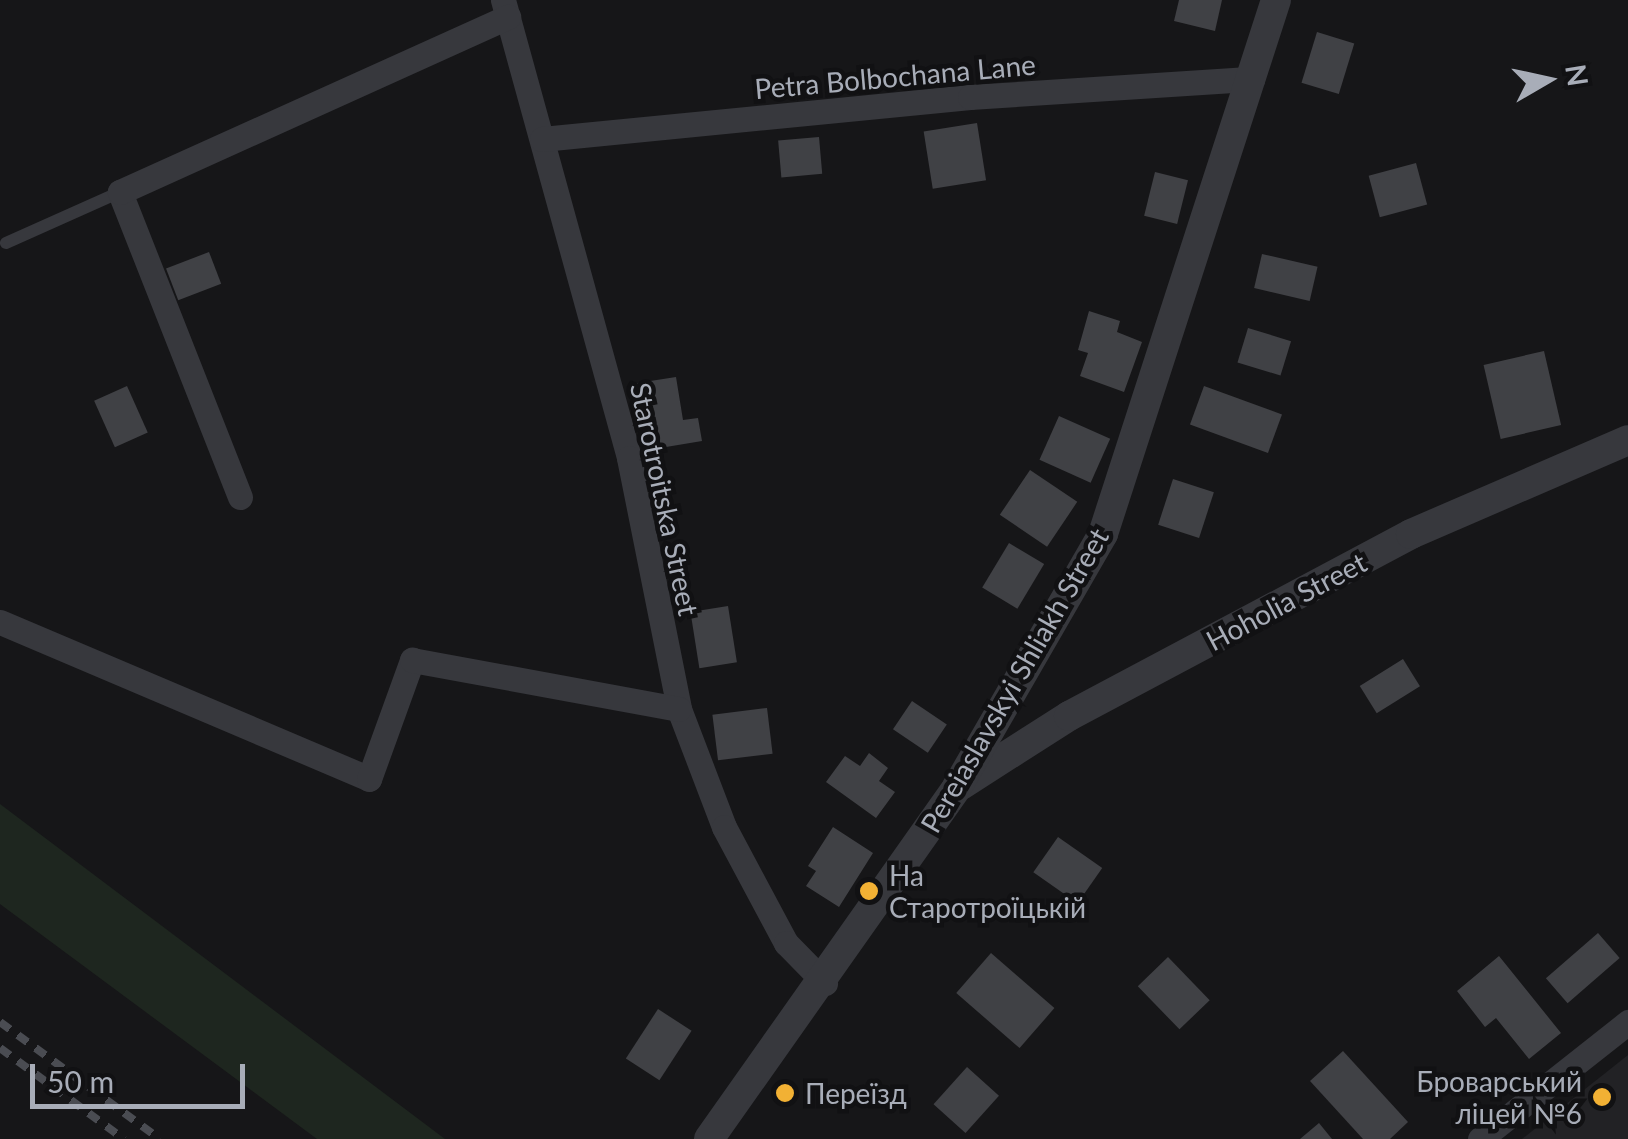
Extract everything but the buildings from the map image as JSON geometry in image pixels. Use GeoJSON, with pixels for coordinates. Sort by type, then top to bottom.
{"type":"FeatureCollection","features":[{"type":"Feature","properties":{"kind":"street","name":"Pereiaslavskyi Shliakh Street"},"geometry":{"type":"LineString","coordinates":[[709,1139],[825,983],[957,787],[1103,534],[1276,0]]}},
{"type":"Feature","properties":{"kind":"street","name":"Starotroitska Street"},"geometry":{"type":"LineString","coordinates":[[506,8],[629,458],[678,710],[724,828],[786,943],[825,983]]}},
{"type":"Feature","properties":{"kind":"street"},"geometry":{"type":"LineString","coordinates":[[240,497],[120,192],[506,8]]}},
{"type":"Feature","properties":{"kind":"street","name":"Petra Bolbochana Lane"},"geometry":{"type":"LineString","coordinates":[[542,138],[970,97],[1252,79]]}},
{"type":"Feature","properties":{"kind":"street","name":"Hoholia Street"},"geometry":{"type":"LineString","coordinates":[[957,787],[1070,716],[1411,534],[1628,440]]}},
{"type":"Feature","properties":{"kind":"street"},"geometry":{"type":"LineString","coordinates":[[0,622],[369,779],[412,660],[678,710]]}},
{"type":"Feature","properties":{"kind":"street"},"geometry":{"type":"LineString","coordinates":[[1480,1139],[1628,1022]]}},
{"type":"Feature","properties":{"kind":"lane"},"geometry":{"type":"LineString","coordinates":[[6,243],[120,192]]}},
{"type":"Feature","properties":{"kind":"shaded area"},"geometry":{"type":"Polygon","coordinates":[[[0,804],[445,1139],[317,1139],[0,904],[0,804]]]}},
{"type":"Feature","properties":{"kind":"shaded area","name":"Броварський ліцей №6"},"geometry":{"type":"Polygon","coordinates":[[[1628,1055],[1628,1139],[1522,1139],[1628,1055]]]}},
{"type":"Feature","properties":{"kind":"railway"},"geometry":{"type":"LineString","coordinates":[[0,1022],[160,1139]]}},
{"type":"Feature","properties":{"kind":"railway"},"geometry":{"type":"LineString","coordinates":[[0,1048],[124,1139]]}},
{"type":"Feature","properties":{"kind":"place","name":"На Старотроїцькій"},"geometry":{"type":"Point","coordinates":[869,891]}},
{"type":"Feature","properties":{"kind":"place","name":"Переїзд"},"geometry":{"type":"Point","coordinates":[785,1093]}},
{"type":"Feature","properties":{"kind":"place","name":"Броварський ліцей №6"},"geometry":{"type":"Point","coordinates":[1602,1097]}}]}
